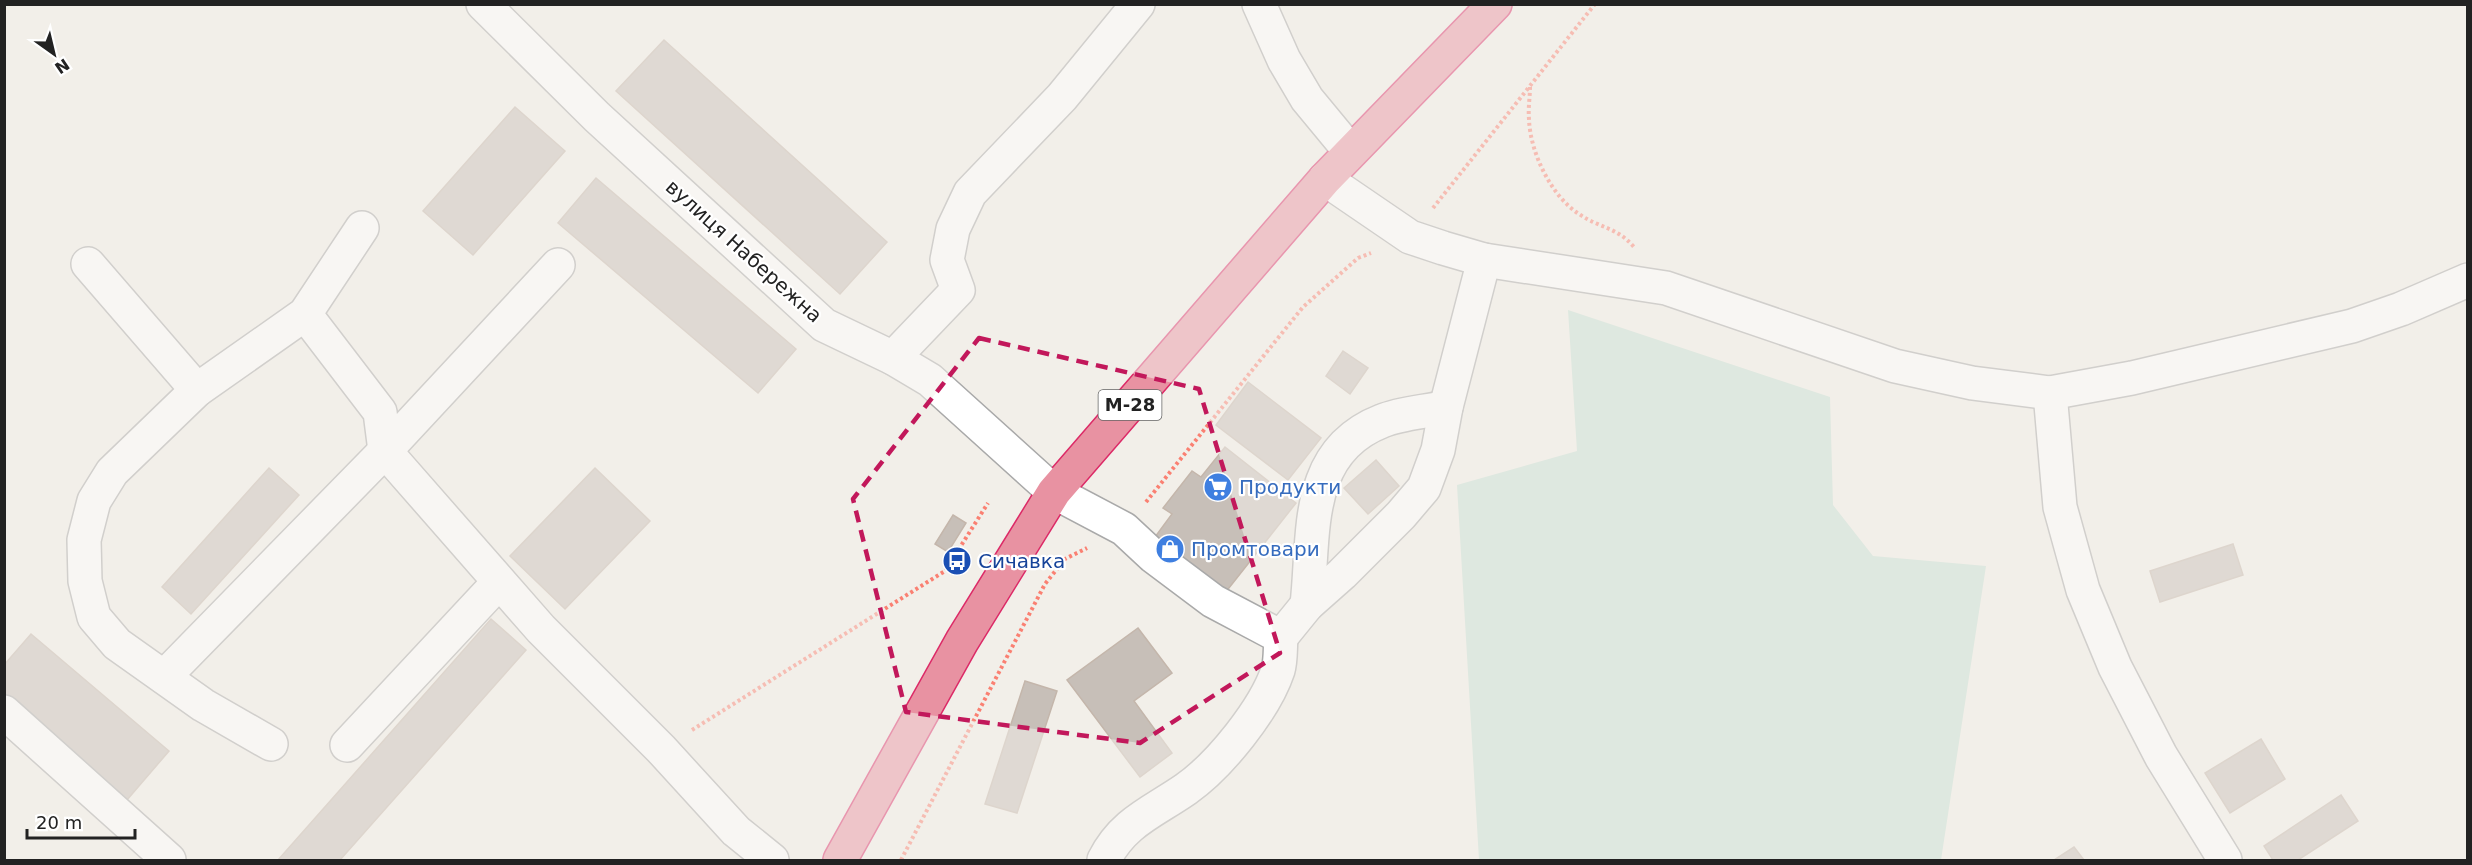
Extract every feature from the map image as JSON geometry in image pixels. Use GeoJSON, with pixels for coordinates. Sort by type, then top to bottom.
{"type":"FeatureCollection","features":[{"type":"Feature","properties":{"kind":"highway","name":"М-28"},"geometry":{"type":"LineString","coordinates":[[840,861],[962,642],[1054,492],[1350,151],[1495,4]]}},
{"type":"Feature","properties":{"kind":"street","name":"вулиця Набережна"},"geometry":{"type":"LineString","coordinates":[[483,4],[597,117],[824,325],[892,358],[930,380],[1054,492],[1124,529],[1153,556],[1213,601],[1281,638]]}},
{"type":"Feature","properties":{"kind":"street"},"geometry":{"type":"LineString","coordinates":[[892,358],[958,290],[947,260],[953,229],[970,193],[1062,97],[1138,4]]}},
{"type":"Feature","properties":{"kind":"street"},"geometry":{"type":"LineString","coordinates":[[1259,4],[1284,60],[1307,99],[1350,151]]}},
{"type":"Feature","properties":{"kind":"street"},"geometry":{"type":"LineString","coordinates":[[1325,179],[1410,237],[1484,260],[1666,288],[1894,366],[1972,383],[2050,393],[2132,378],[2352,326],[2401,309],[2468,280]]}},
{"type":"Feature","properties":{"kind":"street"},"geometry":{"type":"LineString","coordinates":[[271,744],[203,705],[117,644],[94,617],[85,581],[84,540],[94,501],[112,472],[197,390],[305,314],[362,228]]}},
{"type":"Feature","properties":{"kind":"street"},"geometry":{"type":"LineString","coordinates":[[1104,861],[1110,848],[1138,818],[1187,788],[1224,754],[1265,698],[1279,668],[1281,638],[1307,606],[1401,515],[1424,488],[1438,450],[1446,407],[1484,260]]}},
{"type":"Feature","properties":{"kind":"street"},"geometry":{"type":"LineString","coordinates":[[88,264],[197,390]]}},
{"type":"Feature","properties":{"kind":"street"},"geometry":{"type":"LineString","coordinates":[[164,677],[385,451],[558,265]]}},
{"type":"Feature","properties":{"kind":"street"},"geometry":{"type":"LineString","coordinates":[[305,314],[380,412],[385,451],[499,582],[661,749],[736,831],[772,861]]}},
{"type":"Feature","properties":{"kind":"street"},"geometry":{"type":"LineString","coordinates":[[2050,393],[2060,507],[2083,590],[2115,667],[2161,756],[2225,861]]}},
{"type":"Feature","properties":{"kind":"street"},"geometry":{"type":"LineString","coordinates":[[1307,606],[1318,493],[1330,462],[1348,441],[1382,421],[1446,407]]}},
{"type":"Feature","properties":{"kind":"street"},"geometry":{"type":"LineString","coordinates":[[347,745],[499,582]]}},
{"type":"Feature","properties":{"kind":"street"},"geometry":{"type":"LineString","coordinates":[[4,712],[169,861]]}},
{"type":"Feature","properties":{"kind":"path"},"geometry":{"type":"LineString","coordinates":[[901,861],[1045,584],[1065,559],[1124,529],[1302,307],[1358,258],[1410,237],[1595,4]]}},
{"type":"Feature","properties":{"kind":"path"},"geometry":{"type":"LineString","coordinates":[[1530,86],[1529,121],[1537,156],[1560,197],[1579,215],[1624,235],[1666,288]]}},
{"type":"Feature","properties":{"kind":"path"},"geometry":{"type":"LineString","coordinates":[[661,749],[945,572],[988,503]]}},
{"type":"Feature","properties":{"kind":"highlighted area"},"geometry":{"type":"Polygon","coordinates":[[[979,338],[1199,389],[1280,653],[1140,743],[906,712],[853,499],[979,338]]]}},
{"type":"Feature","properties":{"kind":"green space"},"geometry":{"type":"Polygon","coordinates":[[[1568,310],[1830,397],[1833,505],[1873,556],[1986,566],[1941,860],[1479,860],[1457,485],[1577,451],[1568,310]]]}},
{"type":"Feature","properties":{"kind":"building"},"geometry":{"type":"Polygon","coordinates":[[[664,40],[887,242],[840,294],[616,91],[664,40]]]}},
{"type":"Feature","properties":{"kind":"building"},"geometry":{"type":"Polygon","coordinates":[[[515,107],[565,151],[473,255],[423,211],[515,107]]]}},
{"type":"Feature","properties":{"kind":"building"},"geometry":{"type":"Polygon","coordinates":[[[596,178],[796,349],[758,393],[558,223],[596,178]]]}},
{"type":"Feature","properties":{"kind":"building"},"geometry":{"type":"Polygon","coordinates":[[[1343,351],[1368,368],[1350,394],[1326,376],[1343,351]]]}},
{"type":"Feature","properties":{"kind":"building"},"geometry":{"type":"Polygon","coordinates":[[[1248,382],[1321,438],[1288,480],[1216,425],[1248,382]]]}},
{"type":"Feature","properties":{"kind":"building"},"geometry":{"type":"Polygon","coordinates":[[[1225,447],[1296,503],[1225,593],[1152,541],[1172,514],[1163,508],[1192,471],[1201,477],[1225,447]]]}},
{"type":"Feature","properties":{"kind":"building"},"geometry":{"type":"Polygon","coordinates":[[[1376,460],[1399,486],[1368,514],[1344,488],[1376,460]]]}},
{"type":"Feature","properties":{"kind":"building"},"geometry":{"type":"Polygon","coordinates":[[[269,468],[299,495],[191,614],[162,587],[269,468]]]}},
{"type":"Feature","properties":{"kind":"building"},"geometry":{"type":"Polygon","coordinates":[[[595,468],[650,521],[565,609],[510,556],[595,468]]]}},
{"type":"Feature","properties":{"kind":"building"},"geometry":{"type":"Polygon","coordinates":[[[953,515],[966,523],[948,552],[935,544],[953,515]]]}},
{"type":"Feature","properties":{"kind":"building"},"geometry":{"type":"Polygon","coordinates":[[[2233,544],[2243,575],[2160,602],[2150,571],[2233,544]]]}},
{"type":"Feature","properties":{"kind":"building"},"geometry":{"type":"Polygon","coordinates":[[[491,619],[526,650],[340,860],[278,860],[491,619]]]}},
{"type":"Feature","properties":{"kind":"building"},"geometry":{"type":"Polygon","coordinates":[[[1138,628],[1172,673],[1134,701],[1172,753],[1140,777],[1067,680],[1138,628]]]}},
{"type":"Feature","properties":{"kind":"building"},"geometry":{"type":"Polygon","coordinates":[[[31,634],[169,751],[127,800],[4,697],[4,665],[31,634]]]}},
{"type":"Feature","properties":{"kind":"building"},"geometry":{"type":"Polygon","coordinates":[[[1025,681],[1057,691],[1017,813],[985,804],[1025,681]]]}},
{"type":"Feature","properties":{"kind":"building"},"geometry":{"type":"Polygon","coordinates":[[[2261,739],[2285,779],[2230,813],[2205,773],[2261,739]]]}},
{"type":"Feature","properties":{"kind":"building"},"geometry":{"type":"Polygon","coordinates":[[[2341,795],[2358,821],[2298,860],[2273,860],[2264,846],[2341,795]]]}},
{"type":"Feature","properties":{"kind":"building"},"geometry":{"type":"Polygon","coordinates":[[[2074,847],[2084,860],[2054,860],[2074,847]]]}},
{"type":"Feature","properties":{"kind":"place","name":"Продукти"},"geometry":{"type":"Point","coordinates":[1218,487]}},
{"type":"Feature","properties":{"kind":"place","name":"Промтовари"},"geometry":{"type":"Point","coordinates":[1170,549]}},
{"type":"Feature","properties":{"kind":"place","name":"Сичавка"},"geometry":{"type":"Point","coordinates":[957,561]}}]}
